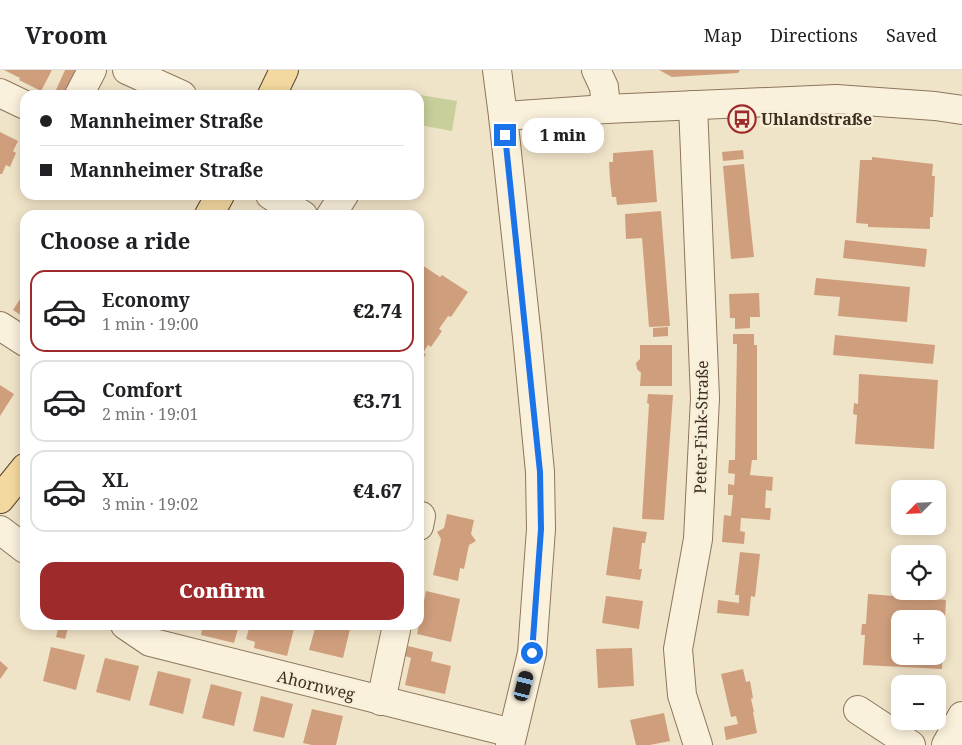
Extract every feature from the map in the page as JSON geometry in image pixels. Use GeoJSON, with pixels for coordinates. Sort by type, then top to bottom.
{"type":"FeatureCollection","features":[{"type":"Feature","properties":{"kind":"main road"},"geometry":{"type":"LineString","coordinates":[[274,90],[284,70]]}},
{"type":"Feature","properties":{"kind":"main road"},"geometry":{"type":"LineString","coordinates":[[0,499],[20,474]]}},
{"type":"Feature","properties":{"kind":"street"},"geometry":{"type":"LineString","coordinates":[[82,90],[92,70]]}},
{"type":"Feature","properties":{"kind":"street"},"geometry":{"type":"LineString","coordinates":[[127,70],[175,85]]}},
{"type":"Feature","properties":{"kind":"street"},"geometry":{"type":"LineString","coordinates":[[497,70],[540,472],[541,529],[532,653],[511,739]]}},
{"type":"Feature","properties":{"kind":"street"},"geometry":{"type":"LineString","coordinates":[[596,70],[604,87],[606,109]]}},
{"type":"Feature","properties":{"kind":"street"},"geometry":{"type":"LineString","coordinates":[[0,93],[20,103]]}},
{"type":"Feature","properties":{"kind":"street"},"geometry":{"type":"LineString","coordinates":[[503,116],[606,109],[836,99],[935,106],[962,110]]}},
{"type":"Feature","properties":{"kind":"street","name":"Peter-Fink-Straße"},"geometry":{"type":"LineString","coordinates":[[693,105],[705,398],[698,539],[678,649],[682,695],[698,745]]}},
{"type":"Feature","properties":{"kind":"street"},"geometry":{"type":"LineString","coordinates":[[278,200],[296,210]]}},
{"type":"Feature","properties":{"kind":"street"},"geometry":{"type":"LineString","coordinates":[[0,326],[20,339]]}},
{"type":"Feature","properties":{"kind":"street"},"geometry":{"type":"LineString","coordinates":[[0,530],[20,545]]}},
{"type":"Feature","properties":{"kind":"street","name":"Ahornweg"},"geometry":{"type":"LineString","coordinates":[[132,630],[150,642],[381,701],[511,739]]}},
{"type":"Feature","properties":{"kind":"street"},"geometry":{"type":"LineString","coordinates":[[381,701],[396,630]]}},
{"type":"Feature","properties":{"kind":"street"},"geometry":{"type":"LineString","coordinates":[[858,710],[910,745]]}},
{"type":"Feature","properties":{"kind":"street"},"geometry":{"type":"LineString","coordinates":[[946,745],[962,716]]}},
{"type":"Feature","properties":{"kind":"green space"},"geometry":{"type":"Polygon","coordinates":[[[424,96],[457,101],[452,131],[424,126],[424,96]]]}},
{"type":"Feature","properties":{"kind":"building"},"geometry":{"type":"Polygon","coordinates":[[[4,70],[52,70],[42,90],[19,80],[20,78],[4,70]]]}},
{"type":"Feature","properties":{"kind":"building"},"geometry":{"type":"Polygon","coordinates":[[[65,70],[76,70],[67,90],[56,90],[65,70]]]}},
{"type":"Feature","properties":{"kind":"building"},"geometry":{"type":"Polygon","coordinates":[[[659,70],[740,70],[738,73],[672,77],[659,70]]]}},
{"type":"Feature","properties":{"kind":"building"},"geometry":{"type":"Polygon","coordinates":[[[0,132],[18,141],[13,151],[16,153],[10,167],[6,165],[2,174],[0,174],[0,132]]]}},
{"type":"Feature","properties":{"kind":"building"},"geometry":{"type":"Polygon","coordinates":[[[653,150],[657,202],[617,205],[616,197],[612,197],[610,180],[609,162],[613,162],[613,153],[653,150]]]}},
{"type":"Feature","properties":{"kind":"building"},"geometry":{"type":"Polygon","coordinates":[[[743,150],[744,159],[723,161],[722,152],[743,150]]]}},
{"type":"Feature","properties":{"kind":"building"},"geometry":{"type":"Polygon","coordinates":[[[872,157],[933,164],[932,176],[935,176],[933,217],[930,217],[930,229],[868,227],[868,224],[856,223],[860,160],[872,160],[872,157]]]}},
{"type":"Feature","properties":{"kind":"building"},"geometry":{"type":"Polygon","coordinates":[[[744,164],[754,257],[731,259],[723,166],[744,164]]]}},
{"type":"Feature","properties":{"kind":"building"},"geometry":{"type":"Polygon","coordinates":[[[661,211],[670,326],[649,327],[642,238],[626,239],[625,214],[661,211]]]}},
{"type":"Feature","properties":{"kind":"building"},"geometry":{"type":"Polygon","coordinates":[[[845,240],[927,249],[925,267],[843,258],[845,240]]]}},
{"type":"Feature","properties":{"kind":"building"},"geometry":{"type":"Polygon","coordinates":[[[424,266],[440,277],[442,275],[468,292],[451,317],[448,316],[439,329],[442,331],[431,347],[428,345],[424,351],[424,266]]]}},
{"type":"Feature","properties":{"kind":"building"},"geometry":{"type":"Polygon","coordinates":[[[816,278],[910,287],[907,322],[838,316],[840,297],[814,295],[816,278]]]}},
{"type":"Feature","properties":{"kind":"building"},"geometry":{"type":"Polygon","coordinates":[[[759,293],[760,317],[750,317],[750,328],[735,329],[735,318],[730,318],[729,294],[759,293]]]}},
{"type":"Feature","properties":{"kind":"building"},"geometry":{"type":"Polygon","coordinates":[[[20,299],[20,315],[13,310],[20,299]]]}},
{"type":"Feature","properties":{"kind":"building"},"geometry":{"type":"Polygon","coordinates":[[[668,327],[668,336],[653,337],[653,328],[668,327]]]}},
{"type":"Feature","properties":{"kind":"building"},"geometry":{"type":"Polygon","coordinates":[[[733,334],[754,334],[754,345],[757,345],[757,460],[752,460],[750,475],[773,477],[772,491],[766,490],[765,508],[771,508],[770,520],[741,518],[740,531],[745,532],[744,544],[722,542],[724,515],[731,516],[733,495],[728,495],[728,484],[734,485],[735,474],[728,473],[729,460],[735,460],[737,344],[733,344],[733,334]]]}},
{"type":"Feature","properties":{"kind":"building"},"geometry":{"type":"Polygon","coordinates":[[[835,335],[935,345],[933,364],[833,355],[835,335]]]}},
{"type":"Feature","properties":{"kind":"building"},"geometry":{"type":"Polygon","coordinates":[[[640,345],[672,345],[672,386],[640,386],[641,373],[637,369],[636,363],[640,359],[640,345]]]}},
{"type":"Feature","properties":{"kind":"building"},"geometry":{"type":"Polygon","coordinates":[[[859,374],[938,380],[934,449],[855,444],[857,415],[853,414],[854,403],[858,404],[859,374]]]}},
{"type":"Feature","properties":{"kind":"building"},"geometry":{"type":"Polygon","coordinates":[[[0,385],[14,394],[0,416],[0,385]]]}},
{"type":"Feature","properties":{"kind":"building"},"geometry":{"type":"Polygon","coordinates":[[[648,394],[673,395],[664,520],[642,519],[648,394]]]}},
{"type":"Feature","properties":{"kind":"building"},"geometry":{"type":"Polygon","coordinates":[[[447,514],[474,520],[471,534],[476,541],[469,545],[464,569],[460,568],[458,581],[433,575],[441,539],[437,532],[444,528],[447,514]]]}},
{"type":"Feature","properties":{"kind":"building"},"geometry":{"type":"Polygon","coordinates":[[[613,527],[647,532],[645,543],[642,543],[639,569],[642,569],[640,580],[606,575],[613,527]]]}},
{"type":"Feature","properties":{"kind":"building"},"geometry":{"type":"Polygon","coordinates":[[[740,552],[760,554],[755,597],[751,596],[749,616],[717,613],[718,600],[739,603],[739,595],[735,595],[740,552]]]}},
{"type":"Feature","properties":{"kind":"building"},"geometry":{"type":"Polygon","coordinates":[[[426,591],[460,599],[451,642],[417,634],[418,630],[424,630],[424,601],[426,591]]]}},
{"type":"Feature","properties":{"kind":"building"},"geometry":{"type":"Polygon","coordinates":[[[868,594],[891,596],[891,600],[946,600],[945,610],[891,610],[891,665],[942,665],[942,669],[863,665],[865,635],[861,635],[862,624],[866,624],[868,594]]]}},
{"type":"Feature","properties":{"kind":"building"},"geometry":{"type":"Polygon","coordinates":[[[606,596],[643,601],[639,629],[602,623],[606,596]]]}},
{"type":"Feature","properties":{"kind":"building"},"geometry":{"type":"Polygon","coordinates":[[[58,630],[68,630],[65,639],[56,637],[58,630]]]}},
{"type":"Feature","properties":{"kind":"building"},"geometry":{"type":"Polygon","coordinates":[[[202,630],[238,630],[234,643],[201,635],[202,630]]]}},
{"type":"Feature","properties":{"kind":"building"},"geometry":{"type":"Polygon","coordinates":[[[249,630],[294,630],[287,656],[254,648],[255,642],[246,639],[249,630]]]}},
{"type":"Feature","properties":{"kind":"building"},"geometry":{"type":"Polygon","coordinates":[[[315,630],[350,630],[343,658],[309,650],[315,630]]]}},
{"type":"Feature","properties":{"kind":"building"},"geometry":{"type":"Polygon","coordinates":[[[408,646],[433,652],[431,661],[451,666],[445,694],[405,685],[411,658],[405,656],[408,646]]]}},
{"type":"Feature","properties":{"kind":"building"},"geometry":{"type":"Polygon","coordinates":[[[51,647],[85,655],[76,690],[43,681],[51,647]]]}},
{"type":"Feature","properties":{"kind":"building"},"geometry":{"type":"Polygon","coordinates":[[[632,648],[634,686],[598,688],[596,649],[632,648]]]}},
{"type":"Feature","properties":{"kind":"building"},"geometry":{"type":"Polygon","coordinates":[[[105,658],[139,666],[130,701],[96,692],[105,658]]]}},
{"type":"Feature","properties":{"kind":"building"},"geometry":{"type":"Polygon","coordinates":[[[0,661],[8,668],[0,679],[0,661]]]}},
{"type":"Feature","properties":{"kind":"building"},"geometry":{"type":"Polygon","coordinates":[[[743,669],[746,682],[750,681],[757,733],[726,740],[724,727],[738,724],[736,716],[731,717],[721,674],[743,669]]]}},
{"type":"Feature","properties":{"kind":"building"},"geometry":{"type":"Polygon","coordinates":[[[158,671],[191,679],[183,714],[149,705],[158,671]]]}},
{"type":"Feature","properties":{"kind":"building"},"geometry":{"type":"Polygon","coordinates":[[[211,684],[242,692],[234,726],[202,718],[211,684]]]}},
{"type":"Feature","properties":{"kind":"building"},"geometry":{"type":"Polygon","coordinates":[[[261,696],[293,704],[284,738],[253,731],[261,696]]]}},
{"type":"Feature","properties":{"kind":"building"},"geometry":{"type":"Polygon","coordinates":[[[312,709],[343,716],[336,745],[303,743],[312,709]]]}},
{"type":"Feature","properties":{"kind":"building"},"geometry":{"type":"Polygon","coordinates":[[[664,713],[670,741],[650,745],[636,745],[630,720],[664,713]]]}},
{"type":"Feature","properties":{"kind":"place","name":"Uhlandstraße"},"geometry":{"type":"Point","coordinates":[742,119]}},
{"type":"Feature","properties":{"kind":"route"},"geometry":{"type":"LineString","coordinates":[[505,135],[540,472],[541,529],[532,653]]}}]}
